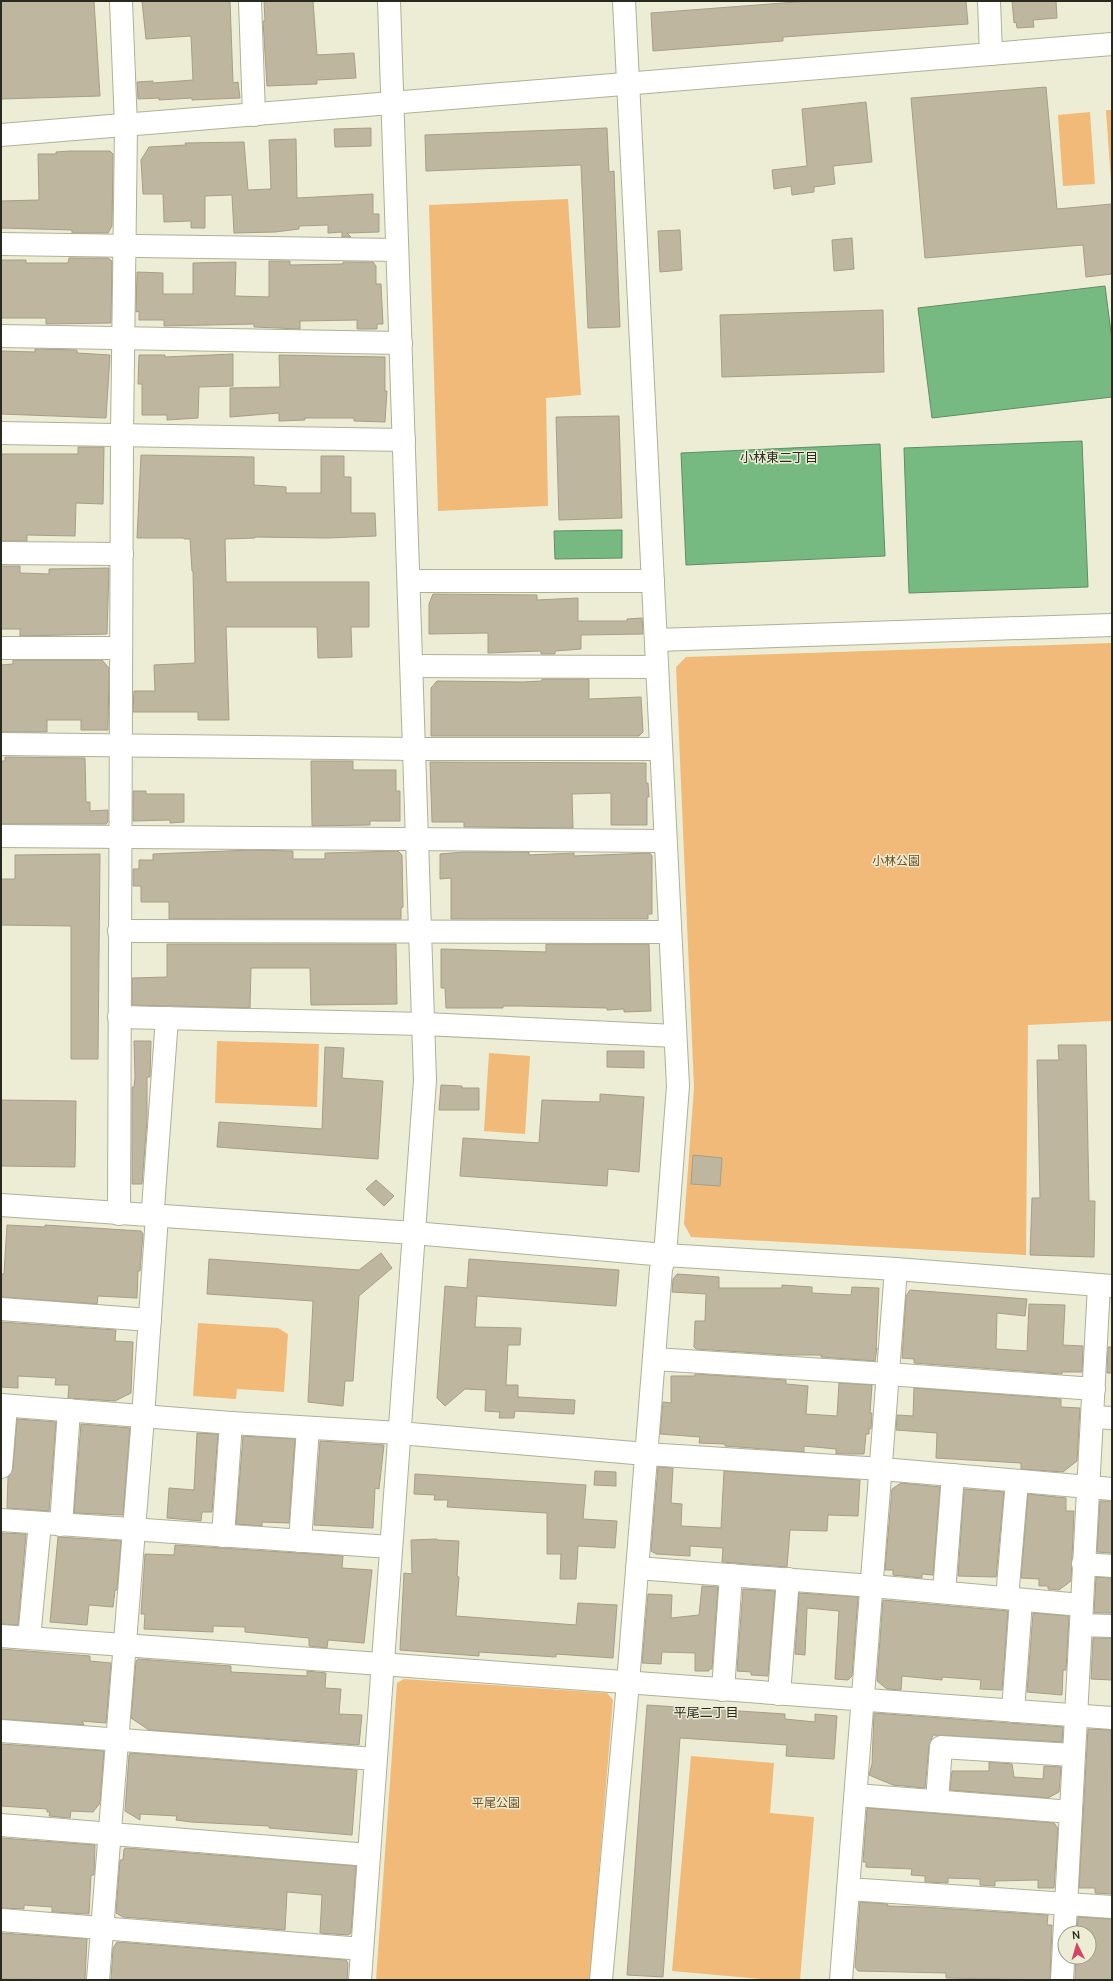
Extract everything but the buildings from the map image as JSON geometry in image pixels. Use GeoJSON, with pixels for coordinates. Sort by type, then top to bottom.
{"type":"FeatureCollection","features":[{"type":"Feature","properties":{"kind":"street"},"geometry":{"type":"LineString","coordinates":[[119,1214],[122,436],[126,126],[121,1]]}},
{"type":"Feature","properties":{"kind":"street"},"geometry":{"type":"LineString","coordinates":[[250,1],[254,115]]}},
{"type":"Feature","properties":{"kind":"street"},"geometry":{"type":"LineString","coordinates":[[360,1980],[425,1080],[389,1]]}},
{"type":"Feature","properties":{"kind":"street"},"geometry":{"type":"LineString","coordinates":[[601,1980],[628,1683],[661,1269],[665,1255],[678,1086],[624,1]]}},
{"type":"Feature","properties":{"kind":"street"},"geometry":{"type":"LineString","coordinates":[[989,1],[991,54]]}},
{"type":"Feature","properties":{"kind":"street"},"geometry":{"type":"LineString","coordinates":[[1,136],[1112,44]]}},
{"type":"Feature","properties":{"kind":"street"},"geometry":{"type":"LineString","coordinates":[[1,244],[397,250]]}},
{"type":"Feature","properties":{"kind":"street"},"geometry":{"type":"LineString","coordinates":[[1,336],[401,343]]}},
{"type":"Feature","properties":{"kind":"street"},"geometry":{"type":"LineString","coordinates":[[1,433],[404,440]]}},
{"type":"Feature","properties":{"kind":"street"},"geometry":{"type":"LineString","coordinates":[[1,553],[122,554]]}},
{"type":"Feature","properties":{"kind":"street"},"geometry":{"type":"LineString","coordinates":[[409,581],[653,581]]}},
{"type":"Feature","properties":{"kind":"street"},"geometry":{"type":"LineString","coordinates":[[656,640],[1112,625]]}},
{"type":"Feature","properties":{"kind":"street"},"geometry":{"type":"LineString","coordinates":[[1,648],[121,648]]}},
{"type":"Feature","properties":{"kind":"street"},"geometry":{"type":"LineString","coordinates":[[412,666],[657,667]]}},
{"type":"Feature","properties":{"kind":"street"},"geometry":{"type":"LineString","coordinates":[[1,744],[415,749],[661,749]]}},
{"type":"Feature","properties":{"kind":"street"},"geometry":{"type":"LineString","coordinates":[[1,836],[666,841]]}},
{"type":"Feature","properties":{"kind":"street"},"geometry":{"type":"LineString","coordinates":[[119,931],[670,932]]}},
{"type":"Feature","properties":{"kind":"street"},"geometry":{"type":"LineString","coordinates":[[119,1017],[424,1024],[675,1036]]}},
{"type":"Feature","properties":{"kind":"street"},"geometry":{"type":"LineString","coordinates":[[98,1980],[150,1320],[157,1216],[154,1208],[167,1018]]}},
{"type":"Feature","properties":{"kind":"street"},"geometry":{"type":"LineString","coordinates":[[1,1205],[414,1233],[665,1255],[896,1269],[1106,1285],[1094,1389],[1102,1417],[1088,1487],[1062,1980]]}},
{"type":"Feature","properties":{"kind":"street"},"geometry":{"type":"LineString","coordinates":[[841,1980],[862,1700],[882,1469],[896,1269]]}},
{"type":"Feature","properties":{"kind":"street"},"geometry":{"type":"LineString","coordinates":[[1,1309],[150,1320]]}},
{"type":"Feature","properties":{"kind":"street"},"geometry":{"type":"LineString","coordinates":[[654,1359],[1094,1389]]}},
{"type":"Feature","properties":{"kind":"street"},"geometry":{"type":"LineString","coordinates":[[1,1467],[4,1405],[232,1424],[399,1433],[646,1454],[882,1469],[1112,1489]]}},
{"type":"Feature","properties":{"kind":"street"},"geometry":{"type":"LineString","coordinates":[[61,1525],[69,1410]]}},
{"type":"Feature","properties":{"kind":"street"},"geometry":{"type":"LineString","coordinates":[[224,1536],[232,1424]]}},
{"type":"Feature","properties":{"kind":"street"},"geometry":{"type":"LineString","coordinates":[[300,1542],[308,1428]]}},
{"type":"Feature","properties":{"kind":"street"},"geometry":{"type":"LineString","coordinates":[[944,1592],[953,1475]]}},
{"type":"Feature","properties":{"kind":"street"},"geometry":{"type":"LineString","coordinates":[[1013,1711],[1017,1481]]}},
{"type":"Feature","properties":{"kind":"street"},"geometry":{"type":"LineString","coordinates":[[1,1520],[390,1548]]}},
{"type":"Feature","properties":{"kind":"street"},"geometry":{"type":"LineString","coordinates":[[29,1638],[40,1523]]}},
{"type":"Feature","properties":{"kind":"street"},"geometry":{"type":"LineString","coordinates":[[1083,1564],[1112,1566]]}},
{"type":"Feature","properties":{"kind":"street"},"geometry":{"type":"LineString","coordinates":[[637,1568],[788,1579],[1014,1599],[1081,1615],[1112,1626]]}},
{"type":"Feature","properties":{"kind":"street"},"geometry":{"type":"LineString","coordinates":[[723,1690],[732,1575]]}},
{"type":"Feature","properties":{"kind":"street"},"geometry":{"type":"LineString","coordinates":[[779,1694],[788,1579]]}},
{"type":"Feature","properties":{"kind":"street"},"geometry":{"type":"LineString","coordinates":[[1,1636],[1112,1718]]}},
{"type":"Feature","properties":{"kind":"street"},"geometry":{"type":"LineString","coordinates":[[1,1731],[375,1759]]}},
{"type":"Feature","properties":{"kind":"street"},"geometry":{"type":"LineString","coordinates":[[937,1801],[941,1747],[1073,1755]]}},
{"type":"Feature","properties":{"kind":"street"},"geometry":{"type":"LineString","coordinates":[[856,1795],[1071,1812]]}},
{"type":"Feature","properties":{"kind":"street"},"geometry":{"type":"LineString","coordinates":[[1,1825],[369,1855]]}},
{"type":"Feature","properties":{"kind":"street"},"geometry":{"type":"LineString","coordinates":[[848,1889],[1112,1908]]}},
{"type":"Feature","properties":{"kind":"street"},"geometry":{"type":"LineString","coordinates":[[1,1920],[362,1948]]}},
{"type":"Feature","properties":{"kind":"green space"},"geometry":{"type":"Polygon","coordinates":[[[1106,110],[1112,110],[1112,182],[1111,182],[1106,110]]]}},
{"type":"Feature","properties":{"kind":"green space"},"geometry":{"type":"Polygon","coordinates":[[[1090,112],[1095,184],[1063,186],[1058,115],[1090,112]]]}},
{"type":"Feature","properties":{"kind":"green space"},"geometry":{"type":"Polygon","coordinates":[[[568,199],[581,395],[546,398],[548,506],[438,511],[429,205],[568,199]]]}},
{"type":"Feature","properties":{"kind":"green space","name":"小林公園"},"geometry":{"type":"Polygon","coordinates":[[[1112,643],[1112,1021],[1028,1025],[1026,1255],[691,1237],[684,1224],[694,1087],[676,667],[686,657],[1112,643]]]}},
{"type":"Feature","properties":{"kind":"green space"},"geometry":{"type":"Polygon","coordinates":[[[217,1041],[319,1044],[317,1107],[215,1103],[217,1041]]]}},
{"type":"Feature","properties":{"kind":"green space"},"geometry":{"type":"Polygon","coordinates":[[[489,1053],[530,1056],[525,1134],[484,1131],[489,1053]]]}},
{"type":"Feature","properties":{"kind":"green space"},"geometry":{"type":"Polygon","coordinates":[[[198,1323],[278,1328],[288,1334],[284,1392],[237,1389],[236,1399],[193,1396],[198,1323]]]}},
{"type":"Feature","properties":{"kind":"green space","name":"平尾公園"},"geometry":{"type":"Polygon","coordinates":[[[404,1679],[607,1693],[613,1700],[590,1980],[376,1980],[397,1683],[404,1679]]]}},
{"type":"Feature","properties":{"kind":"green space"},"geometry":{"type":"Polygon","coordinates":[[[691,1756],[774,1763],[770,1813],[814,1817],[800,1980],[771,1980],[672,1971],[691,1756]]]}},
{"type":"Feature","properties":{"kind":"shaded area"},"geometry":{"type":"Polygon","coordinates":[[[1105,286],[1112,340],[1112,397],[932,418],[918,308],[1105,286]]]}},
{"type":"Feature","properties":{"kind":"shaded area"},"geometry":{"type":"Polygon","coordinates":[[[1082,441],[1088,587],[909,593],[904,448],[1082,441]]]}},
{"type":"Feature","properties":{"kind":"shaded area"},"geometry":{"type":"Polygon","coordinates":[[[880,444],[885,556],[686,565],[681,453],[880,444]]]}},
{"type":"Feature","properties":{"kind":"shaded area"},"geometry":{"type":"Polygon","coordinates":[[[622,530],[622,558],[555,559],[554,531],[622,530]]]}},
{"type":"Feature","properties":{"kind":"district","name":"小林東二丁目"},"geometry":{"type":"Point","coordinates":[779,457]}},
{"type":"Feature","properties":{"kind":"district","name":"平尾二丁目"},"geometry":{"type":"Point","coordinates":[706,1712]}}]}
